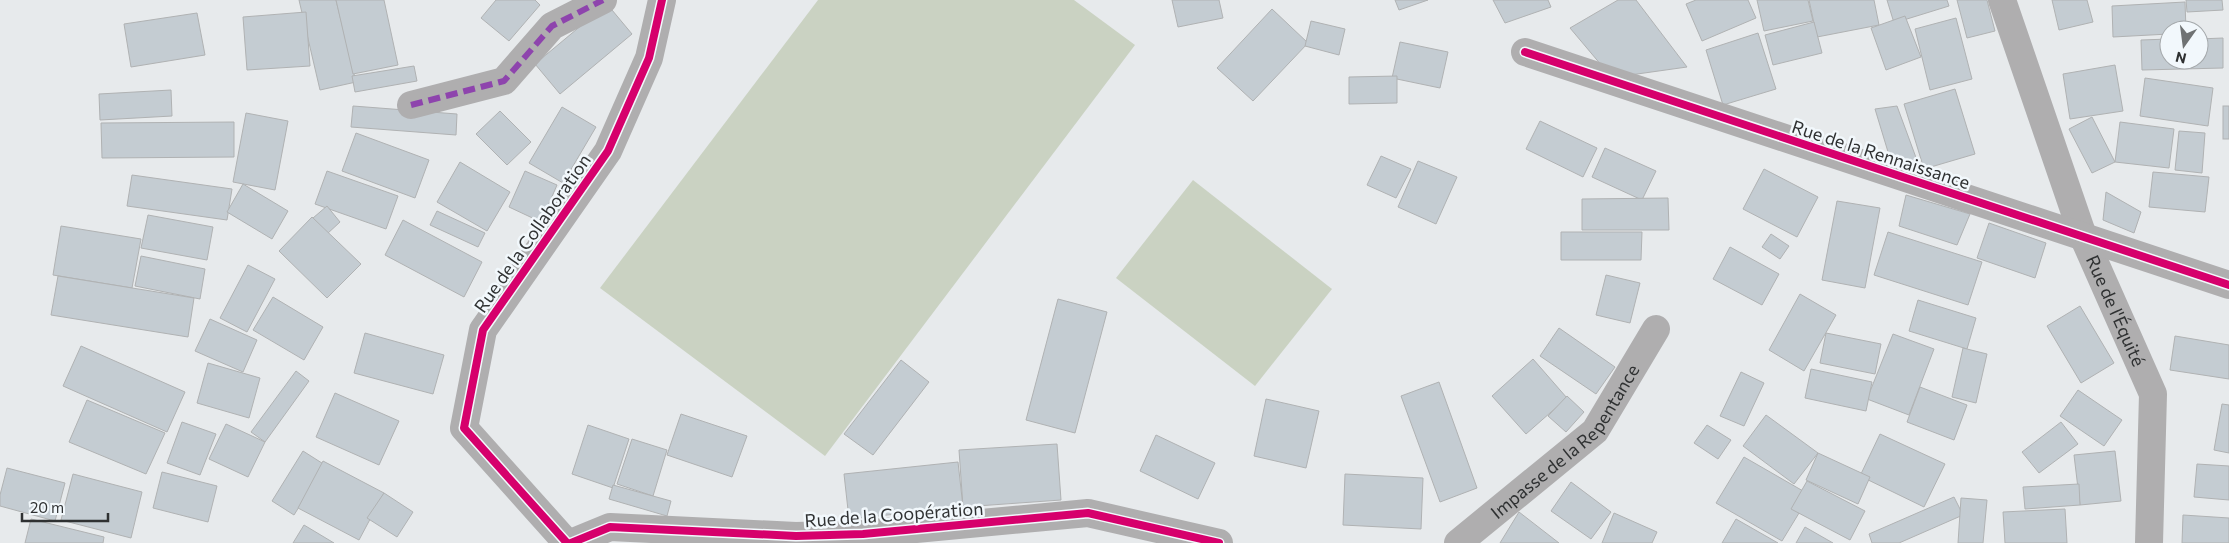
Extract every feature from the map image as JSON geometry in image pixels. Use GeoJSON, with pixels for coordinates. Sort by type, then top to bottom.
{"type":"FeatureCollection","features":[{"type":"Feature","properties":{"kind":"street"},"geometry":{"type":"LineString","coordinates":[[411,105],[504,80],[552,26],[603,0]]}},
{"type":"Feature","properties":{"kind":"street","name":"Rue de la Collaboration"},"geometry":{"type":"LineString","coordinates":[[569,543],[464,428],[483,330],[608,151],[649,58],[662,0]]}},
{"type":"Feature","properties":{"kind":"street","name":"Rue de l'Équité"},"geometry":{"type":"LineString","coordinates":[[2002,0],[2083,236],[2153,394],[2149,543]]}},
{"type":"Feature","properties":{"kind":"street","name":"Rue de la Rennaissance"},"geometry":{"type":"LineString","coordinates":[[1525,52],[2229,285]]}},
{"type":"Feature","properties":{"kind":"street","name":"Impasse de la Repentance"},"geometry":{"type":"LineString","coordinates":[[1458,543],[1596,431],[1656,329]]}},
{"type":"Feature","properties":{"kind":"street","name":"Rue de la Coopération"},"geometry":{"type":"LineString","coordinates":[[569,543],[610,527],[865,539],[1088,513],[1219,543]]}},
{"type":"Feature","properties":{"kind":"green space"},"geometry":{"type":"Polygon","coordinates":[[[818,0],[1074,0],[1135,45],[825,456],[600,288],[818,0]]]}},
{"type":"Feature","properties":{"kind":"green space"},"geometry":{"type":"Polygon","coordinates":[[[1193,180],[1332,289],[1255,386],[1116,278],[1193,180]]]}},
{"type":"Feature","properties":{"kind":"building"},"geometry":{"type":"Polygon","coordinates":[[[299,0],[336,0],[356,82],[320,90],[299,0]]]}},
{"type":"Feature","properties":{"kind":"building"},"geometry":{"type":"Polygon","coordinates":[[[336,0],[384,0],[398,65],[353,74],[336,0]]]}},
{"type":"Feature","properties":{"kind":"building"},"geometry":{"type":"Polygon","coordinates":[[[496,0],[535,0],[540,5],[509,41],[481,18],[496,0]]]}},
{"type":"Feature","properties":{"kind":"building"},"geometry":{"type":"Polygon","coordinates":[[[1172,0],[1219,0],[1223,18],[1178,27],[1172,0]]]}},
{"type":"Feature","properties":{"kind":"building"},"geometry":{"type":"Polygon","coordinates":[[[1395,0],[1428,0],[1399,10],[1395,0]]]}},
{"type":"Feature","properties":{"kind":"building"},"geometry":{"type":"Polygon","coordinates":[[[1493,0],[1548,0],[1551,7],[1505,23],[1493,0]]]}},
{"type":"Feature","properties":{"kind":"building"},"geometry":{"type":"Polygon","coordinates":[[[1618,0],[1636,0],[1687,67],[1630,75],[1602,66],[1570,28],[1618,0]]]}},
{"type":"Feature","properties":{"kind":"building"},"geometry":{"type":"Polygon","coordinates":[[[1696,0],[1748,0],[1756,18],[1702,41],[1686,4],[1696,0]]]}},
{"type":"Feature","properties":{"kind":"building"},"geometry":{"type":"Polygon","coordinates":[[[1757,0],[1808,0],[1813,21],[1764,31],[1757,0]]]}},
{"type":"Feature","properties":{"kind":"building"},"geometry":{"type":"Polygon","coordinates":[[[1809,0],[1874,0],[1879,25],[1817,37],[1809,0]]]}},
{"type":"Feature","properties":{"kind":"building"},"geometry":{"type":"Polygon","coordinates":[[[1887,0],[1947,0],[1949,6],[1894,23],[1887,0]]]}},
{"type":"Feature","properties":{"kind":"building"},"geometry":{"type":"Polygon","coordinates":[[[1957,0],[1987,0],[1995,31],[1967,38],[1957,0]]]}},
{"type":"Feature","properties":{"kind":"building"},"geometry":{"type":"Polygon","coordinates":[[[2052,0],[2087,0],[2093,22],[2059,30],[2052,0]]]}},
{"type":"Feature","properties":{"kind":"building"},"geometry":{"type":"Polygon","coordinates":[[[2186,0],[2222,0],[2223,10],[2187,12],[2186,0]]]}},
{"type":"Feature","properties":{"kind":"building"},"geometry":{"type":"Polygon","coordinates":[[[2185,2],[2186,20],[2159,20],[2159,35],[2113,37],[2112,6],[2185,2]]]}},
{"type":"Feature","properties":{"kind":"building"},"geometry":{"type":"Polygon","coordinates":[[[607,4],[632,34],[560,94],[535,64],[607,4]]]}},
{"type":"Feature","properties":{"kind":"building"},"geometry":{"type":"Polygon","coordinates":[[[1272,9],[1308,43],[1253,101],[1217,68],[1272,9]]]}},
{"type":"Feature","properties":{"kind":"building"},"geometry":{"type":"Polygon","coordinates":[[[306,12],[310,66],[247,70],[243,17],[306,12]]]}},
{"type":"Feature","properties":{"kind":"building"},"geometry":{"type":"Polygon","coordinates":[[[197,13],[205,55],[131,67],[124,24],[197,13]]]}},
{"type":"Feature","properties":{"kind":"building"},"geometry":{"type":"Polygon","coordinates":[[[1905,16],[1921,57],[1886,70],[1871,28],[1905,16]]]}},
{"type":"Feature","properties":{"kind":"building"},"geometry":{"type":"Polygon","coordinates":[[[1956,18],[1972,79],[1930,90],[1915,29],[1956,18]]]}},
{"type":"Feature","properties":{"kind":"building"},"geometry":{"type":"Polygon","coordinates":[[[1311,21],[1345,29],[1339,55],[1305,46],[1311,21]]]}},
{"type":"Feature","properties":{"kind":"building"},"geometry":{"type":"Polygon","coordinates":[[[1814,22],[1822,53],[1773,65],[1765,35],[1814,22]]]}},
{"type":"Feature","properties":{"kind":"building"},"geometry":{"type":"Polygon","coordinates":[[[1758,33],[1776,89],[1723,105],[1706,50],[1758,33]]]}},
{"type":"Feature","properties":{"kind":"building"},"geometry":{"type":"Polygon","coordinates":[[[2223,38],[2223,68],[2209,68],[2209,39],[2223,38]]]}},
{"type":"Feature","properties":{"kind":"building"},"geometry":{"type":"Polygon","coordinates":[[[2159,39],[2159,70],[2142,70],[2141,40],[2159,39]]]}},
{"type":"Feature","properties":{"kind":"building"},"geometry":{"type":"Polygon","coordinates":[[[1400,42],[1448,52],[1440,88],[1392,78],[1400,42]]]}},
{"type":"Feature","properties":{"kind":"building"},"geometry":{"type":"Polygon","coordinates":[[[2115,65],[2123,111],[2070,119],[2063,74],[2115,65]]]}},
{"type":"Feature","properties":{"kind":"building"},"geometry":{"type":"Polygon","coordinates":[[[414,66],[417,81],[355,92],[352,76],[414,66]]]}},
{"type":"Feature","properties":{"kind":"building"},"geometry":{"type":"Polygon","coordinates":[[[1397,76],[1397,103],[1349,104],[1349,77],[1397,76]]]}},
{"type":"Feature","properties":{"kind":"building"},"geometry":{"type":"Polygon","coordinates":[[[2145,78],[2213,88],[2208,126],[2140,116],[2145,78]]]}},
{"type":"Feature","properties":{"kind":"building"},"geometry":{"type":"Polygon","coordinates":[[[1955,89],[1975,154],[1924,169],[1904,104],[1955,89]]]}},
{"type":"Feature","properties":{"kind":"building"},"geometry":{"type":"Polygon","coordinates":[[[171,90],[172,116],[100,120],[99,94],[171,90]]]}},
{"type":"Feature","properties":{"kind":"building"},"geometry":{"type":"Polygon","coordinates":[[[353,106],[457,114],[456,135],[351,127],[353,106]]]}},
{"type":"Feature","properties":{"kind":"building"},"geometry":{"type":"Polygon","coordinates":[[[1897,106],[1918,163],[1892,165],[1875,109],[1897,106]]]}},
{"type":"Feature","properties":{"kind":"building"},"geometry":{"type":"Polygon","coordinates":[[[2223,106],[2229,106],[2229,139],[2223,139],[2223,106]]]}},
{"type":"Feature","properties":{"kind":"building"},"geometry":{"type":"Polygon","coordinates":[[[562,107],[596,127],[563,183],[529,163],[562,107]]]}},
{"type":"Feature","properties":{"kind":"building"},"geometry":{"type":"Polygon","coordinates":[[[500,111],[531,142],[507,165],[476,134],[500,111]]]}},
{"type":"Feature","properties":{"kind":"building"},"geometry":{"type":"Polygon","coordinates":[[[246,113],[288,121],[275,190],[233,182],[246,113]]]}},
{"type":"Feature","properties":{"kind":"building"},"geometry":{"type":"Polygon","coordinates":[[[2092,117],[2115,162],[2092,173],[2069,129],[2092,117]]]}},
{"type":"Feature","properties":{"kind":"building"},"geometry":{"type":"Polygon","coordinates":[[[1540,121],[1597,148],[1583,177],[1526,149],[1540,121]]]}},
{"type":"Feature","properties":{"kind":"building"},"geometry":{"type":"Polygon","coordinates":[[[234,122],[234,157],[102,158],[101,123],[234,122]]]}},
{"type":"Feature","properties":{"kind":"building"},"geometry":{"type":"Polygon","coordinates":[[[2120,122],[2174,129],[2169,168],[2115,162],[2120,122]]]}},
{"type":"Feature","properties":{"kind":"building"},"geometry":{"type":"Polygon","coordinates":[[[2179,131],[2205,133],[2202,173],[2175,170],[2179,131]]]}},
{"type":"Feature","properties":{"kind":"building"},"geometry":{"type":"Polygon","coordinates":[[[356,133],[429,160],[415,198],[342,171],[356,133]]]}},
{"type":"Feature","properties":{"kind":"building"},"geometry":{"type":"Polygon","coordinates":[[[1605,148],[1656,171],[1642,200],[1592,177],[1605,148]]]}},
{"type":"Feature","properties":{"kind":"building"},"geometry":{"type":"Polygon","coordinates":[[[1381,156],[1411,169],[1396,198],[1367,185],[1381,156]]]}},
{"type":"Feature","properties":{"kind":"building"},"geometry":{"type":"Polygon","coordinates":[[[1418,161],[1457,177],[1436,224],[1398,207],[1418,161]]]}},
{"type":"Feature","properties":{"kind":"building"},"geometry":{"type":"Polygon","coordinates":[[[460,162],[510,192],[487,231],[437,202],[460,162]]]}},
{"type":"Feature","properties":{"kind":"building"},"geometry":{"type":"Polygon","coordinates":[[[1764,169],[1818,197],[1797,237],[1743,209],[1764,169]]]}},
{"type":"Feature","properties":{"kind":"building"},"geometry":{"type":"Polygon","coordinates":[[[327,171],[398,196],[386,229],[315,204],[327,171]]]}},
{"type":"Feature","properties":{"kind":"building"},"geometry":{"type":"Polygon","coordinates":[[[525,171],[557,185],[541,222],[509,207],[525,171]]]}},
{"type":"Feature","properties":{"kind":"building"},"geometry":{"type":"Polygon","coordinates":[[[2153,172],[2209,177],[2205,212],[2149,207],[2153,172]]]}},
{"type":"Feature","properties":{"kind":"building"},"geometry":{"type":"Polygon","coordinates":[[[132,175],[232,189],[227,220],[127,206],[132,175]]]}},
{"type":"Feature","properties":{"kind":"building"},"geometry":{"type":"Polygon","coordinates":[[[243,184],[288,211],[272,239],[227,212],[243,184]]]}},
{"type":"Feature","properties":{"kind":"building"},"geometry":{"type":"Polygon","coordinates":[[[2106,192],[2141,212],[2134,233],[2103,220],[2106,192]]]}},
{"type":"Feature","properties":{"kind":"building"},"geometry":{"type":"Polygon","coordinates":[[[1906,195],[1970,214],[1957,245],[1899,226],[1906,195]]]}},
{"type":"Feature","properties":{"kind":"building"},"geometry":{"type":"Polygon","coordinates":[[[1668,198],[1669,230],[1582,230],[1582,199],[1668,198]]]}},
{"type":"Feature","properties":{"kind":"building"},"geometry":{"type":"Polygon","coordinates":[[[1837,201],[1880,208],[1865,288],[1822,280],[1837,201]]]}},
{"type":"Feature","properties":{"kind":"building"},"geometry":{"type":"Polygon","coordinates":[[[327,206],[340,222],[327,234],[313,218],[327,206]]]}},
{"type":"Feature","properties":{"kind":"building"},"geometry":{"type":"Polygon","coordinates":[[[437,211],[485,233],[478,247],[430,225],[437,211]]]}},
{"type":"Feature","properties":{"kind":"building"},"geometry":{"type":"Polygon","coordinates":[[[148,215],[213,227],[207,260],[141,248],[148,215]]]}},
{"type":"Feature","properties":{"kind":"building"},"geometry":{"type":"Polygon","coordinates":[[[312,217],[361,264],[327,298],[279,251],[312,217]]]}},
{"type":"Feature","properties":{"kind":"building"},"geometry":{"type":"Polygon","coordinates":[[[403,220],[482,262],[464,297],[385,255],[403,220]]]}},
{"type":"Feature","properties":{"kind":"building"},"geometry":{"type":"Polygon","coordinates":[[[1989,223],[2046,243],[2035,278],[1977,258],[1989,223]]]}},
{"type":"Feature","properties":{"kind":"building"},"geometry":{"type":"Polygon","coordinates":[[[61,226],[141,239],[132,288],[53,275],[61,226]]]}},
{"type":"Feature","properties":{"kind":"building"},"geometry":{"type":"Polygon","coordinates":[[[1561,232],[1642,232],[1641,260],[1561,260],[1561,232]]]}},
{"type":"Feature","properties":{"kind":"building"},"geometry":{"type":"Polygon","coordinates":[[[1888,232],[1982,262],[1968,305],[1874,275],[1888,232]]]}},
{"type":"Feature","properties":{"kind":"building"},"geometry":{"type":"Polygon","coordinates":[[[1771,234],[1789,246],[1780,259],[1762,247],[1771,234]]]}},
{"type":"Feature","properties":{"kind":"building"},"geometry":{"type":"Polygon","coordinates":[[[1730,247],[1779,274],[1762,305],[1713,279],[1730,247]]]}},
{"type":"Feature","properties":{"kind":"building"},"geometry":{"type":"Polygon","coordinates":[[[141,256],[205,269],[200,299],[135,286],[141,256]]]}},
{"type":"Feature","properties":{"kind":"building"},"geometry":{"type":"Polygon","coordinates":[[[248,265],[275,279],[247,332],[220,318],[248,265]]]}},
{"type":"Feature","properties":{"kind":"building"},"geometry":{"type":"Polygon","coordinates":[[[1606,275],[1640,283],[1630,323],[1596,315],[1606,275]]]}},
{"type":"Feature","properties":{"kind":"building"},"geometry":{"type":"Polygon","coordinates":[[[58,276],[194,298],[188,337],[51,315],[58,276]]]}},
{"type":"Feature","properties":{"kind":"building"},"geometry":{"type":"Polygon","coordinates":[[[1800,294],[1836,315],[1804,371],[1769,350],[1800,294]]]}},
{"type":"Feature","properties":{"kind":"building"},"geometry":{"type":"Polygon","coordinates":[[[273,297],[323,327],[304,360],[253,330],[273,297]]]}},
{"type":"Feature","properties":{"kind":"building"},"geometry":{"type":"Polygon","coordinates":[[[1058,299],[1107,312],[1075,433],[1026,420],[1058,299]]]}},
{"type":"Feature","properties":{"kind":"building"},"geometry":{"type":"Polygon","coordinates":[[[1918,300],[1976,318],[1967,349],[1909,331],[1918,300]]]}},
{"type":"Feature","properties":{"kind":"building"},"geometry":{"type":"Polygon","coordinates":[[[2080,306],[2114,363],[2081,383],[2047,326],[2080,306]]]}},
{"type":"Feature","properties":{"kind":"building"},"geometry":{"type":"Polygon","coordinates":[[[210,319],[257,340],[243,372],[195,351],[210,319]]]}},
{"type":"Feature","properties":{"kind":"building"},"geometry":{"type":"Polygon","coordinates":[[[1559,328],[1615,367],[1596,394],[1540,356],[1559,328]]]}},
{"type":"Feature","properties":{"kind":"building"},"geometry":{"type":"Polygon","coordinates":[[[365,333],[444,355],[433,394],[354,373],[365,333]]]}},
{"type":"Feature","properties":{"kind":"building"},"geometry":{"type":"Polygon","coordinates":[[[1826,333],[1881,344],[1875,374],[1820,363],[1826,333]]]}},
{"type":"Feature","properties":{"kind":"building"},"geometry":{"type":"Polygon","coordinates":[[[1893,334],[1934,349],[1909,415],[1867,399],[1893,334]]]}},
{"type":"Feature","properties":{"kind":"building"},"geometry":{"type":"Polygon","coordinates":[[[2175,336],[2229,345],[2229,379],[2170,370],[2175,336]]]}},
{"type":"Feature","properties":{"kind":"building"},"geometry":{"type":"Polygon","coordinates":[[[81,346],[185,392],[167,432],[63,386],[81,346]]]}},
{"type":"Feature","properties":{"kind":"building"},"geometry":{"type":"Polygon","coordinates":[[[1963,348],[1987,354],[1976,403],[1952,397],[1963,348]]]}},
{"type":"Feature","properties":{"kind":"building"},"geometry":{"type":"Polygon","coordinates":[[[1533,359],[1567,398],[1526,434],[1492,396],[1533,359]]]}},
{"type":"Feature","properties":{"kind":"building"},"geometry":{"type":"Polygon","coordinates":[[[901,360],[929,382],[873,455],[844,434],[901,360]]]}},
{"type":"Feature","properties":{"kind":"building"},"geometry":{"type":"Polygon","coordinates":[[[208,363],[260,378],[249,418],[197,403],[208,363]]]}},
{"type":"Feature","properties":{"kind":"building"},"geometry":{"type":"Polygon","coordinates":[[[1811,369],[1872,382],[1866,411],[1805,398],[1811,369]]]}},
{"type":"Feature","properties":{"kind":"building"},"geometry":{"type":"Polygon","coordinates":[[[296,371],[309,381],[265,442],[251,432],[296,371]]]}},
{"type":"Feature","properties":{"kind":"building"},"geometry":{"type":"Polygon","coordinates":[[[1741,372],[1764,383],[1744,426],[1720,416],[1741,372]]]}},
{"type":"Feature","properties":{"kind":"building"},"geometry":{"type":"Polygon","coordinates":[[[1439,382],[1477,488],[1440,502],[1401,396],[1439,382]]]}},
{"type":"Feature","properties":{"kind":"building"},"geometry":{"type":"Polygon","coordinates":[[[1920,387],[1967,405],[1954,440],[1907,422],[1920,387]]]}},
{"type":"Feature","properties":{"kind":"building"},"geometry":{"type":"Polygon","coordinates":[[[2078,390],[2122,420],[2104,446],[2060,416],[2078,390]]]}},
{"type":"Feature","properties":{"kind":"building"},"geometry":{"type":"Polygon","coordinates":[[[335,393],[399,421],[379,465],[316,437],[335,393]]]}},
{"type":"Feature","properties":{"kind":"building"},"geometry":{"type":"Polygon","coordinates":[[[1567,396],[1584,412],[1566,432],[1548,416],[1567,396]]]}},
{"type":"Feature","properties":{"kind":"building"},"geometry":{"type":"Polygon","coordinates":[[[1266,399],[1319,411],[1306,468],[1254,456],[1266,399]]]}},
{"type":"Feature","properties":{"kind":"building"},"geometry":{"type":"Polygon","coordinates":[[[87,400],[165,433],[146,474],[69,442],[87,400]]]}},
{"type":"Feature","properties":{"kind":"building"},"geometry":{"type":"Polygon","coordinates":[[[2222,404],[2229,405],[2229,453],[2214,450],[2222,404]]]}},
{"type":"Feature","properties":{"kind":"building"},"geometry":{"type":"Polygon","coordinates":[[[681,414],[747,436],[732,477],[667,455],[681,414]]]}},
{"type":"Feature","properties":{"kind":"building"},"geometry":{"type":"Polygon","coordinates":[[[1766,415],[1818,453],[1794,484],[1743,446],[1766,415]]]}},
{"type":"Feature","properties":{"kind":"building"},"geometry":{"type":"Polygon","coordinates":[[[182,422],[216,434],[200,475],[167,463],[182,422]]]}},
{"type":"Feature","properties":{"kind":"building"},"geometry":{"type":"Polygon","coordinates":[[[2061,422],[2078,444],[2039,473],[2022,452],[2061,422]]]}},
{"type":"Feature","properties":{"kind":"building"},"geometry":{"type":"Polygon","coordinates":[[[226,424],[265,442],[248,477],[209,459],[226,424]]]}},
{"type":"Feature","properties":{"kind":"building"},"geometry":{"type":"Polygon","coordinates":[[[588,425],[629,439],[613,488],[572,474],[588,425]]]}},
{"type":"Feature","properties":{"kind":"building"},"geometry":{"type":"Polygon","coordinates":[[[1707,425],[1731,440],[1718,459],[1694,443],[1707,425]]]}},
{"type":"Feature","properties":{"kind":"building"},"geometry":{"type":"Polygon","coordinates":[[[1880,434],[1945,464],[1924,507],[1860,476],[1880,434]]]}},
{"type":"Feature","properties":{"kind":"building"},"geometry":{"type":"Polygon","coordinates":[[[1156,435],[1215,463],[1198,499],[1140,471],[1156,435]]]}},
{"type":"Feature","properties":{"kind":"building"},"geometry":{"type":"Polygon","coordinates":[[[632,439],[667,450],[653,496],[617,484],[632,439]]]}},
{"type":"Feature","properties":{"kind":"building"},"geometry":{"type":"Polygon","coordinates":[[[1057,444],[1061,500],[963,507],[959,450],[1057,444]]]}},
{"type":"Feature","properties":{"kind":"building"},"geometry":{"type":"Polygon","coordinates":[[[303,451],[325,465],[294,515],[272,501],[303,451]]]}},
{"type":"Feature","properties":{"kind":"building"},"geometry":{"type":"Polygon","coordinates":[[[2115,451],[2121,501],[2080,505],[2074,455],[2115,451]]]}},
{"type":"Feature","properties":{"kind":"building"},"geometry":{"type":"Polygon","coordinates":[[[1818,453],[1870,477],[1858,504],[1806,480],[1818,453]]]}},
{"type":"Feature","properties":{"kind":"building"},"geometry":{"type":"Polygon","coordinates":[[[1744,457],[1810,495],[1782,541],[1716,503],[1744,457]]]}},
{"type":"Feature","properties":{"kind":"building"},"geometry":{"type":"Polygon","coordinates":[[[323,461],[384,493],[359,540],[298,508],[323,461]]]}},
{"type":"Feature","properties":{"kind":"building"},"geometry":{"type":"Polygon","coordinates":[[[958,462],[963,507],[849,519],[844,474],[958,462]]]}},
{"type":"Feature","properties":{"kind":"building"},"geometry":{"type":"Polygon","coordinates":[[[2197,464],[2229,466],[2229,500],[2194,497],[2197,464]]]}},
{"type":"Feature","properties":{"kind":"building"},"geometry":{"type":"Polygon","coordinates":[[[7,468],[65,483],[55,521],[0,506],[0,495],[7,468]]]}},
{"type":"Feature","properties":{"kind":"building"},"geometry":{"type":"Polygon","coordinates":[[[162,472],[217,486],[208,522],[153,508],[162,472]]]}},
{"type":"Feature","properties":{"kind":"building"},"geometry":{"type":"Polygon","coordinates":[[[73,474],[142,492],[131,538],[61,520],[73,474]]]}},
{"type":"Feature","properties":{"kind":"building"},"geometry":{"type":"Polygon","coordinates":[[[1345,474],[1423,478],[1421,529],[1343,525],[1345,474]]]}},
{"type":"Feature","properties":{"kind":"building"},"geometry":{"type":"Polygon","coordinates":[[[1807,481],[1865,511],[1850,540],[1791,509],[1807,481]]]}},
{"type":"Feature","properties":{"kind":"building"},"geometry":{"type":"Polygon","coordinates":[[[1571,482],[1611,512],[1591,539],[1551,511],[1571,482]]]}},
{"type":"Feature","properties":{"kind":"building"},"geometry":{"type":"Polygon","coordinates":[[[2079,484],[2080,505],[2025,509],[2023,487],[2079,484]]]}},
{"type":"Feature","properties":{"kind":"building"},"geometry":{"type":"Polygon","coordinates":[[[613,485],[671,501],[667,516],[609,499],[613,485]]]}},
{"type":"Feature","properties":{"kind":"building"},"geometry":{"type":"Polygon","coordinates":[[[384,493],[413,512],[397,537],[367,518],[384,493]]]}},
{"type":"Feature","properties":{"kind":"building"},"geometry":{"type":"Polygon","coordinates":[[[1954,497],[1963,515],[1899,543],[1872,543],[1869,534],[1954,497]]]}},
{"type":"Feature","properties":{"kind":"building"},"geometry":{"type":"Polygon","coordinates":[[[1961,498],[1987,500],[1983,543],[1958,543],[1961,498]]]}},
{"type":"Feature","properties":{"kind":"building"},"geometry":{"type":"Polygon","coordinates":[[[2065,509],[2067,543],[2005,543],[2003,512],[2065,509]]]}},
{"type":"Feature","properties":{"kind":"building"},"geometry":{"type":"Polygon","coordinates":[[[1519,512],[1559,543],[1500,543],[1519,512]]]}},
{"type":"Feature","properties":{"kind":"building"},"geometry":{"type":"Polygon","coordinates":[[[1614,513],[1657,532],[1652,543],[1602,543],[1614,513]]]}},
{"type":"Feature","properties":{"kind":"building"},"geometry":{"type":"Polygon","coordinates":[[[2183,515],[2229,518],[2229,543],[2182,543],[2183,515]]]}},
{"type":"Feature","properties":{"kind":"building"},"geometry":{"type":"Polygon","coordinates":[[[31,519],[104,537],[103,543],[25,543],[31,519]]]}},
{"type":"Feature","properties":{"kind":"building"},"geometry":{"type":"Polygon","coordinates":[[[1736,519],[1778,543],[1722,543],[1736,519]]]}},
{"type":"Feature","properties":{"kind":"building"},"geometry":{"type":"Polygon","coordinates":[[[304,525],[334,543],[293,543],[304,525]]]}},
{"type":"Feature","properties":{"kind":"building"},"geometry":{"type":"Polygon","coordinates":[[[1805,527],[1833,543],[1796,543],[1805,527]]]}},
{"type":"Feature","properties":{"kind":"marked path"},"geometry":{"type":"LineString","coordinates":[[411,105],[504,81],[552,26],[603,0]]}},
{"type":"Feature","properties":{"kind":"cycle path"},"geometry":{"type":"LineString","coordinates":[[567,543],[464,428],[483,330],[608,151],[649,58],[662,0]]}},
{"type":"Feature","properties":{"kind":"cycle path"},"geometry":{"type":"LineString","coordinates":[[1525,52],[2229,285]]}},
{"type":"Feature","properties":{"kind":"cycle path"},"geometry":{"type":"LineString","coordinates":[[571,543],[610,527],[796,536],[863,534],[1088,513],[1219,543]]}}]}
